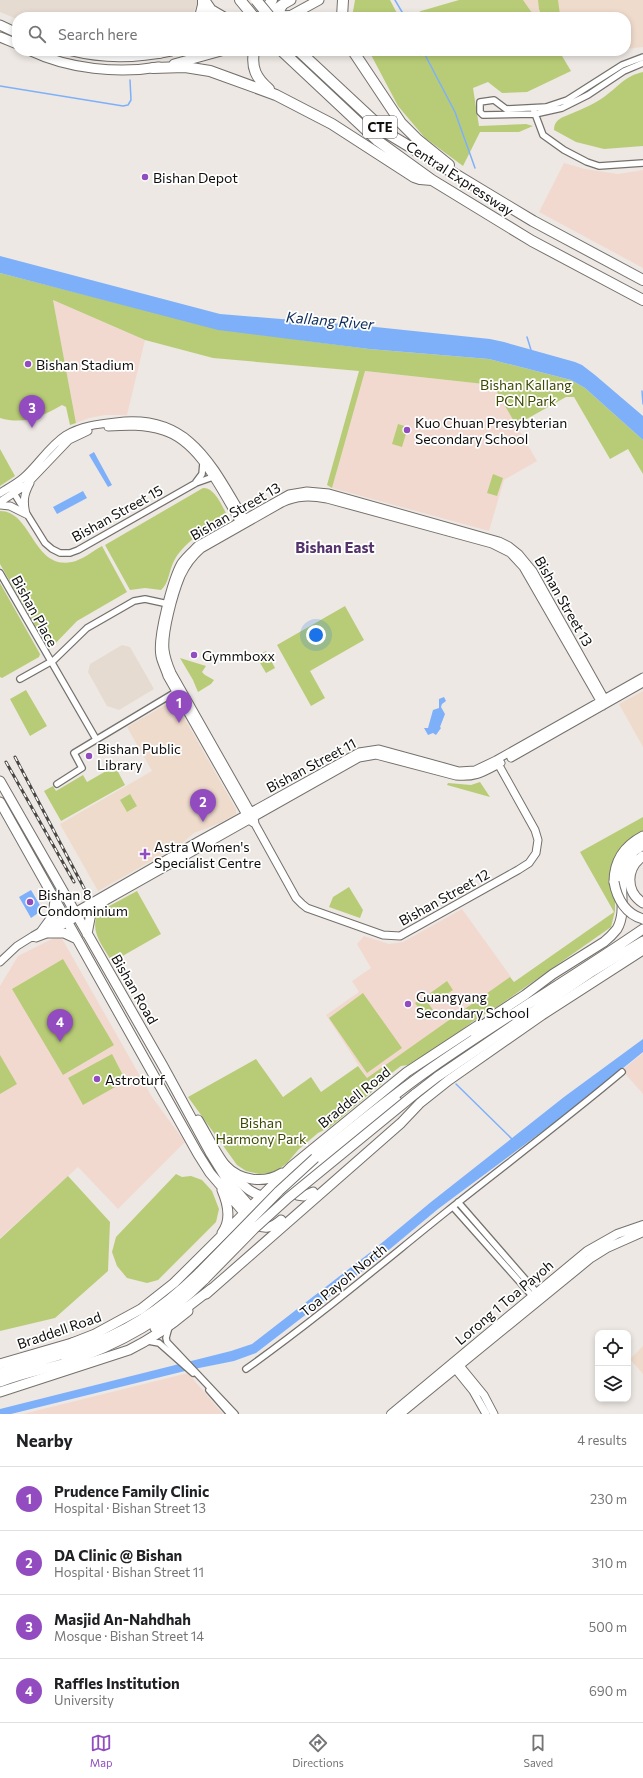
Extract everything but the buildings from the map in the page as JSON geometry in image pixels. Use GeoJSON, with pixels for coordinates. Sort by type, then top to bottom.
{"type":"FeatureCollection","features":[{"type":"Feature","properties":{"kind":"highway"},"geometry":{"type":"LineString","coordinates":[[201,12],[203,0]]}},
{"type":"Feature","properties":{"kind":"highway"},"geometry":{"type":"LineString","coordinates":[[203,0],[214,12]]}},
{"type":"Feature","properties":{"kind":"highway"},"geometry":{"type":"LineString","coordinates":[[240,0],[250,12]]}},
{"type":"Feature","properties":{"kind":"highway"},"geometry":{"type":"LineString","coordinates":[[256,0],[269,12]]}},
{"type":"Feature","properties":{"kind":"highway"},"geometry":{"type":"LineString","coordinates":[[264,12],[272,0]]}},
{"type":"Feature","properties":{"kind":"highway"},"geometry":{"type":"LineString","coordinates":[[342,12],[343,0]]}},
{"type":"Feature","properties":{"kind":"highway"},"geometry":{"type":"LineString","coordinates":[[278,12],[287,2]]}},
{"type":"Feature","properties":{"kind":"highway"},"geometry":{"type":"LineString","coordinates":[[253,56],[252,61],[257,77],[276,95]]}},
{"type":"Feature","properties":{"kind":"highway","name":"Central Expressway"},"geometry":{"type":"LineString","coordinates":[[286,56],[378,141],[432,180],[532,241],[643,300]]}},
{"type":"Feature","properties":{"kind":"highway","name":"Central Expressway"},"geometry":{"type":"LineString","coordinates":[[304,56],[387,133],[533,221],[643,280]]}},
{"type":"Feature","properties":{"kind":"highway"},"geometry":{"type":"LineString","coordinates":[[357,56],[368,72]]}},
{"type":"Feature","properties":{"kind":"highway"},"geometry":{"type":"LineString","coordinates":[[360,56],[387,105],[401,123],[418,140],[474,186]]}},
{"type":"Feature","properties":{"kind":"highway"},"geometry":{"type":"LineString","coordinates":[[153,68],[185,67],[203,70],[276,95],[332,124],[414,177],[432,180]]}},
{"type":"Feature","properties":{"kind":"main road"},"geometry":{"type":"LineString","coordinates":[[296,12],[319,0]]}},
{"type":"Feature","properties":{"kind":"main road"},"geometry":{"type":"LineString","coordinates":[[270,12],[287,2]]}},
{"type":"Feature","properties":{"kind":"main road"},"geometry":{"type":"LineString","coordinates":[[0,25],[12,31]]}},
{"type":"Feature","properties":{"kind":"main road"},"geometry":{"type":"LineString","coordinates":[[0,37],[12,42]]}},
{"type":"Feature","properties":{"kind":"main road"},"geometry":{"type":"LineString","coordinates":[[46,56],[64,62],[101,69],[153,68],[189,61],[205,56]]}},
{"type":"Feature","properties":{"kind":"main road"},"geometry":{"type":"LineString","coordinates":[[100,56],[140,56]]}},
{"type":"Feature","properties":{"kind":"main road","name":"Bishan Road"},"geometry":{"type":"LineString","coordinates":[[0,781],[167,1074],[187,1112],[224,1175],[248,1210]]}},
{"type":"Feature","properties":{"kind":"main road","name":"Bishan Road"},"geometry":{"type":"LineString","coordinates":[[0,802],[210,1173],[248,1210]]}},
{"type":"Feature","properties":{"kind":"main road"},"geometry":{"type":"LineString","coordinates":[[643,836],[634,841],[624,850],[617,861],[614,872],[617,897],[634,916],[643,919]]}},
{"type":"Feature","properties":{"kind":"main road"},"geometry":{"type":"LineString","coordinates":[[626,863],[634,851],[643,845]]}},
{"type":"Feature","properties":{"kind":"main road"},"geometry":{"type":"LineString","coordinates":[[626,863],[643,850]]}},
{"type":"Feature","properties":{"kind":"main road"},"geometry":{"type":"LineString","coordinates":[[643,856],[632,867],[629,878],[635,895],[643,903]]}},
{"type":"Feature","properties":{"kind":"main road","name":"Braddell Road"},"geometry":{"type":"LineString","coordinates":[[0,1364],[72,1343],[113,1326],[141,1309],[174,1283],[292,1166],[407,1072],[502,1011],[611,936],[620,921],[622,910],[622,875],[626,863]]}},
{"type":"Feature","properties":{"kind":"main road"},"geometry":{"type":"LineString","coordinates":[[55,900],[53,916],[45,932],[64,933],[77,939]]}},
{"type":"Feature","properties":{"kind":"main road"},"geometry":{"type":"LineString","coordinates":[[87,934],[91,913],[100,904]]}},
{"type":"Feature","properties":{"kind":"main road","name":"Braddell Road"},"geometry":{"type":"LineString","coordinates":[[0,1382],[18,1375],[62,1364],[117,1341],[152,1324],[190,1294],[202,1276],[279,1191],[357,1120],[405,1084],[643,929]]}},
{"type":"Feature","properties":{"kind":"main road","name":"Braddell Road"},"geometry":{"type":"LineString","coordinates":[[613,949],[643,933]]}},
{"type":"Feature","properties":{"kind":"main road","name":"Braddell Road"},"geometry":{"type":"LineString","coordinates":[[0,1392],[114,1355],[148,1340],[169,1327],[286,1222],[401,1123],[417,1098],[437,1077],[590,973],[643,941]]}},
{"type":"Feature","properties":{"kind":"main road","name":"Braddell Road"},"geometry":{"type":"LineString","coordinates":[[0,1373],[75,1350],[131,1326],[148,1316],[202,1276],[288,1198],[417,1098],[643,950]]}},
{"type":"Feature","properties":{"kind":"main road"},"geometry":{"type":"LineString","coordinates":[[405,1084],[502,1011]]}},
{"type":"Feature","properties":{"kind":"main road"},"geometry":{"type":"LineString","coordinates":[[167,1074],[208,1135],[225,1165],[241,1184],[261,1196],[274,1198],[282,1195],[294,1187],[341,1146],[410,1091],[510,1019],[516,1011]]}},
{"type":"Feature","properties":{"kind":"main road"},"geometry":{"type":"LineString","coordinates":[[264,1228],[276,1225],[397,1120],[417,1098]]}},
{"type":"Feature","properties":{"kind":"main road"},"geometry":{"type":"LineString","coordinates":[[225,1165],[240,1177],[258,1180],[277,1176],[292,1166]]}},
{"type":"Feature","properties":{"kind":"main road"},"geometry":{"type":"LineString","coordinates":[[210,1173],[226,1199],[229,1214],[225,1229],[213,1245]]}},
{"type":"Feature","properties":{"kind":"main road"},"geometry":{"type":"LineString","coordinates":[[294,1187],[297,1195],[304,1196],[313,1192]]}},
{"type":"Feature","properties":{"kind":"main road"},"geometry":{"type":"LineString","coordinates":[[248,1210],[264,1222],[264,1228],[257,1249]]}},
{"type":"Feature","properties":{"kind":"main road","name":"Lorong 1 Toa Payoh"},"geometry":{"type":"LineString","coordinates":[[400,1414],[534,1294],[601,1241],[643,1225]]}},
{"type":"Feature","properties":{"kind":"main road","name":"Lorong 1 Toa Payoh"},"geometry":{"type":"LineString","coordinates":[[391,1414],[540,1300],[591,1258],[607,1248],[643,1232]]}},
{"type":"Feature","properties":{"kind":"main road"},"geometry":{"type":"LineString","coordinates":[[62,1364],[83,1360],[129,1342],[166,1322],[211,1289]]}},
{"type":"Feature","properties":{"kind":"main road"},"geometry":{"type":"LineString","coordinates":[[72,1343],[96,1336],[130,1323],[173,1297]]}},
{"type":"Feature","properties":{"kind":"street"},"geometry":{"type":"LineString","coordinates":[[643,57],[622,65],[568,100],[534,111],[506,109],[494,100],[480,102],[480,112],[483,115],[534,111],[570,105],[624,70],[643,63]]}},
{"type":"Feature","properties":{"kind":"street"},"geometry":{"type":"LineString","coordinates":[[534,111],[544,136],[564,150],[587,162],[599,166],[643,163]]}},
{"type":"Feature","properties":{"kind":"street"},"geometry":{"type":"LineString","coordinates":[[26,514],[0,503],[56,442],[66,435],[85,426],[121,421],[151,423],[178,432],[194,444],[214,473],[243,522]]}},
{"type":"Feature","properties":{"kind":"street"},"geometry":{"type":"LineString","coordinates":[[26,514],[23,502],[24,495],[34,477],[69,440],[82,433],[102,428],[149,427],[164,431],[185,443],[214,473]]}},
{"type":"Feature","properties":{"kind":"street"},"geometry":{"type":"LineString","coordinates":[[196,482],[202,474],[203,463]]}},
{"type":"Feature","properties":{"kind":"street","name":"Bishan Street 15"},"geometry":{"type":"LineString","coordinates":[[12,490],[45,543],[60,553],[70,553],[78,550],[214,473]]}},
{"type":"Feature","properties":{"kind":"street"},"geometry":{"type":"LineString","coordinates":[[0,494],[12,490],[34,477]]}},
{"type":"Feature","properties":{"kind":"street","name":"Bishan Street 13"},"geometry":{"type":"LineString","coordinates":[[251,817],[180,692],[167,661],[165,641],[166,630],[182,575],[191,559],[202,549],[289,494],[315,491],[328,493],[504,543],[519,554],[533,571],[604,702]]}},
{"type":"Feature","properties":{"kind":"street","name":"Bishan Street 13"},"geometry":{"type":"LineString","coordinates":[[180,692],[167,676],[160,655],[161,626],[177,573],[186,556],[198,545],[243,522]]}},
{"type":"Feature","properties":{"kind":"street","name":"Bishan Place"},"geometry":{"type":"LineString","coordinates":[[0,573],[94,740]]}},
{"type":"Feature","properties":{"kind":"street","name":"Bishan Place"},"geometry":{"type":"LineString","coordinates":[[20,679],[50,662],[62,653],[77,636],[87,628],[134,601],[145,598],[168,604]]}},
{"type":"Feature","properties":{"kind":"street","name":"Bishan Street 11"},"geometry":{"type":"LineString","coordinates":[[604,702],[643,677]]}},
{"type":"Feature","properties":{"kind":"street","name":"Bishan Street 11"},"geometry":{"type":"LineString","coordinates":[[76,914],[100,904],[251,817],[354,754],[364,750],[379,749],[459,771],[475,770],[497,762],[604,702],[643,683]]}},
{"type":"Feature","properties":{"kind":"street"},"geometry":{"type":"LineString","coordinates":[[57,784],[81,769],[82,767],[74,753],[120,725],[180,692]]}},
{"type":"Feature","properties":{"kind":"street","name":"Bishan Street 12"},"geometry":{"type":"LineString","coordinates":[[251,817],[296,898],[307,908],[383,935],[400,936],[518,870],[529,862],[536,853],[538,840],[535,830],[497,762]]}},
{"type":"Feature","properties":{"kind":"street","name":"Bishan Street 11"},"geometry":{"type":"LineString","coordinates":[[76,914],[251,817]]}},
{"type":"Feature","properties":{"kind":"street"},"geometry":{"type":"LineString","coordinates":[[0,966],[24,945],[76,914]]}},
{"type":"Feature","properties":{"kind":"street"},"geometry":{"type":"LineString","coordinates":[[0,962],[17,946],[45,932]]}},
{"type":"Feature","properties":{"kind":"street","name":"Toa Payoh North"},"geometry":{"type":"LineString","coordinates":[[246,1369],[304,1326],[458,1202],[568,1118],[622,1072]]}},
{"type":"Feature","properties":{"kind":"street"},"geometry":{"type":"LineString","coordinates":[[458,1202],[534,1294]]}},
{"type":"Feature","properties":{"kind":"street"},"geometry":{"type":"LineString","coordinates":[[453,1206],[540,1300]]}},
{"type":"Feature","properties":{"kind":"street"},"geometry":{"type":"LineString","coordinates":[[169,1327],[166,1338],[167,1342],[182,1360],[235,1414]]}},
{"type":"Feature","properties":{"kind":"street"},"geometry":{"type":"LineString","coordinates":[[148,1340],[159,1343],[182,1360]]}},
{"type":"Feature","properties":{"kind":"street"},"geometry":{"type":"LineString","coordinates":[[455,1365],[473,1391],[486,1414]]}},
{"type":"Feature","properties":{"kind":"street"},"geometry":{"type":"LineString","coordinates":[[455,1365],[484,1395],[494,1414]]}},
{"type":"Feature","properties":{"kind":"street"},"geometry":{"type":"LineString","coordinates":[[195,1373],[230,1414]]}},
{"type":"Feature","properties":{"kind":"shaded area"},"geometry":{"type":"Polygon","coordinates":[[[0,0],[197,0],[198,3],[194,12],[12,12],[12,17],[0,12],[0,0]]]}},
{"type":"Feature","properties":{"kind":"shaded area"},"geometry":{"type":"Polygon","coordinates":[[[523,0],[643,0],[643,47],[631,48],[631,12],[531,12],[523,0]]]}},
{"type":"Feature","properties":{"kind":"shaded area"},"geometry":{"type":"Polygon","coordinates":[[[564,163],[585,169],[618,174],[643,170],[643,268],[539,212],[564,163]]]}},
{"type":"Feature","properties":{"kind":"shaded area"},"geometry":{"type":"Polygon","coordinates":[[[53,300],[145,340],[127,415],[105,415],[89,418],[76,423],[53,300]]]}},
{"type":"Feature","properties":{"kind":"shaded area"},"geometry":{"type":"Polygon","coordinates":[[[364,371],[493,385],[537,461],[504,480],[489,531],[332,488],[364,371]]]}},
{"type":"Feature","properties":{"kind":"shaded area"},"geometry":{"type":"Polygon","coordinates":[[[122,645],[130,647],[154,689],[119,710],[107,706],[88,672],[90,664],[122,645]]]}},
{"type":"Feature","properties":{"kind":"shaded area"},"geometry":{"type":"Polygon","coordinates":[[[643,691],[643,747],[619,704],[643,691]]]}},
{"type":"Feature","properties":{"kind":"shaded area"},"geometry":{"type":"Polygon","coordinates":[[[174,700],[236,809],[236,814],[220,823],[194,833],[180,845],[98,891],[60,824],[152,771],[127,727],[174,700]]]}},
{"type":"Feature","properties":{"kind":"shaded area","name":"Guangyang Secondary School"},"geometry":{"type":"Polygon","coordinates":[[[462,909],[511,977],[367,1078],[326,1015],[359,992],[352,981],[371,968],[357,944],[364,936],[389,944],[403,942],[462,909]]]}},
{"type":"Feature","properties":{"kind":"shaded area"},"geometry":{"type":"Polygon","coordinates":[[[60,935],[152,1097],[185,1142],[118,1209],[78,1167],[0,1238],[0,986],[18,956],[60,935]]]}},
{"type":"Feature","properties":{"kind":"shaded area"},"geometry":{"type":"Polygon","coordinates":[[[643,1053],[643,1094],[622,1070],[643,1053]]]}},
{"type":"Feature","properties":{"kind":"shaded area"},"geometry":{"type":"Polygon","coordinates":[[[643,1346],[643,1374],[631,1360],[631,1358],[643,1346]]]}},
{"type":"Feature","properties":{"kind":"shaded area"},"geometry":{"type":"Polygon","coordinates":[[[188,1373],[223,1414],[23,1414],[148,1383],[188,1373]]]}},
{"type":"Feature","properties":{"kind":"green space"},"geometry":{"type":"Polygon","coordinates":[[[355,0],[390,0],[396,12],[353,12],[355,0]]]}},
{"type":"Feature","properties":{"kind":"green space"},"geometry":{"type":"Polygon","coordinates":[[[459,0],[523,0],[531,12],[419,12],[459,0]]]}},
{"type":"Feature","properties":{"kind":"green space"},"geometry":{"type":"Polygon","coordinates":[[[538,0],[558,0],[560,12],[540,12],[538,0]]]}},
{"type":"Feature","properties":{"kind":"green space"},"geometry":{"type":"Polygon","coordinates":[[[372,56],[562,56],[571,71],[527,92],[502,93],[488,82],[473,88],[479,126],[526,124],[533,126],[519,132],[480,132],[463,166],[425,138],[398,106],[372,56]]]}},
{"type":"Feature","properties":{"kind":"green space"},"geometry":{"type":"Polygon","coordinates":[[[643,72],[643,146],[604,149],[576,142],[554,130],[556,122],[560,119],[595,103],[605,97],[628,78],[643,72]]]}},
{"type":"Feature","properties":{"kind":"green space","name":"Bishan Kallang PCN Park"},"geometry":{"type":"Polygon","coordinates":[[[0,273],[113,302],[301,340],[369,349],[489,359],[571,380],[585,388],[643,440],[643,474],[628,449],[610,459],[574,397],[566,397],[516,425],[493,385],[365,371],[332,488],[327,485],[359,371],[213,358],[145,340],[53,300],[76,423],[70,425],[66,407],[62,405],[32,419],[17,421],[0,418],[0,273]]]}},
{"type":"Feature","properties":{"kind":"green space"},"geometry":{"type":"Polygon","coordinates":[[[398,424],[408,427],[402,447],[392,444],[398,424]]]}},
{"type":"Feature","properties":{"kind":"green space"},"geometry":{"type":"Polygon","coordinates":[[[0,449],[15,476],[0,486],[0,449]]]}},
{"type":"Feature","properties":{"kind":"green space"},"geometry":{"type":"Polygon","coordinates":[[[493,474],[503,478],[497,496],[487,493],[493,474]]]}},
{"type":"Feature","properties":{"kind":"green space"},"geometry":{"type":"Polygon","coordinates":[[[203,488],[215,494],[228,517],[198,535],[180,552],[171,567],[166,584],[161,590],[145,588],[130,590],[105,545],[203,488]]]}},
{"type":"Feature","properties":{"kind":"green space"},"geometry":{"type":"Polygon","coordinates":[[[0,511],[11,514],[19,520],[41,549],[49,557],[59,562],[76,561],[102,546],[127,592],[77,621],[49,650],[0,564],[0,511]]]}},
{"type":"Feature","properties":{"kind":"green space"},"geometry":{"type":"Polygon","coordinates":[[[0,583],[40,654],[39,657],[2,678],[0,677],[0,583]]]}},
{"type":"Feature","properties":{"kind":"green space"},"geometry":{"type":"Polygon","coordinates":[[[345,606],[364,640],[310,671],[325,698],[311,706],[277,645],[345,606]]]}},
{"type":"Feature","properties":{"kind":"green space"},"geometry":{"type":"Polygon","coordinates":[[[266,651],[275,668],[266,673],[256,656],[266,651]]]}},
{"type":"Feature","properties":{"kind":"green space"},"geometry":{"type":"Polygon","coordinates":[[[180,658],[206,666],[202,672],[214,680],[211,684],[198,692],[180,658]]]}},
{"type":"Feature","properties":{"kind":"green space"},"geometry":{"type":"Polygon","coordinates":[[[26,690],[47,726],[30,736],[10,699],[26,690]]]}},
{"type":"Feature","properties":{"kind":"green space"},"geometry":{"type":"Polygon","coordinates":[[[115,766],[125,785],[61,821],[44,791],[53,786],[56,791],[83,775],[87,782],[115,766]]]}},
{"type":"Feature","properties":{"kind":"green space"},"geometry":{"type":"Polygon","coordinates":[[[480,782],[490,797],[447,785],[448,783],[471,785],[480,782]]]}},
{"type":"Feature","properties":{"kind":"green space"},"geometry":{"type":"Polygon","coordinates":[[[130,794],[137,806],[127,812],[120,800],[130,794]]]}},
{"type":"Feature","properties":{"kind":"green space","name":"Bishan Harmony Park"},"geometry":{"type":"Polygon","coordinates":[[[643,817],[643,833],[615,899],[615,911],[611,927],[494,1009],[474,1021],[439,1047],[408,1065],[401,1066],[385,1078],[386,1080],[330,1127],[318,1133],[299,1149],[287,1163],[279,1169],[270,1173],[259,1174],[246,1171],[237,1165],[188,1097],[256,1059],[283,1097],[311,1077],[321,1092],[358,1066],[367,1078],[510,977],[514,982],[614,912],[580,852],[643,817]]]}},
{"type":"Feature","properties":{"kind":"green space"},"geometry":{"type":"Polygon","coordinates":[[[349,887],[363,910],[360,918],[329,907],[333,897],[349,887]]]}},
{"type":"Feature","properties":{"kind":"green space"},"geometry":{"type":"Polygon","coordinates":[[[137,891],[161,934],[112,962],[98,937],[95,924],[96,918],[100,911],[137,891]]]}},
{"type":"Feature","properties":{"kind":"green space"},"geometry":{"type":"Polygon","coordinates":[[[63,959],[114,1045],[63,1075],[12,989],[63,959]]]}},
{"type":"Feature","properties":{"kind":"green space"},"geometry":{"type":"Polygon","coordinates":[[[447,981],[453,990],[435,1002],[429,994],[447,981]]]}},
{"type":"Feature","properties":{"kind":"green space"},"geometry":{"type":"Polygon","coordinates":[[[363,993],[402,1048],[367,1073],[329,1018],[363,993]]]}},
{"type":"Feature","properties":{"kind":"green space"},"geometry":{"type":"Polygon","coordinates":[[[424,997],[435,1013],[426,1019],[415,1003],[424,997]]]}},
{"type":"Feature","properties":{"kind":"green space","name":"Astroturf"},"geometry":{"type":"Polygon","coordinates":[[[112,1054],[126,1081],[83,1105],[68,1078],[112,1054]]]}},
{"type":"Feature","properties":{"kind":"green space"},"geometry":{"type":"Polygon","coordinates":[[[0,1055],[17,1084],[0,1094],[0,1055]]]}},
{"type":"Feature","properties":{"kind":"green space"},"geometry":{"type":"Polygon","coordinates":[[[176,1174],[182,1177],[191,1176],[202,1180],[212,1191],[219,1209],[216,1222],[158,1280],[147,1283],[127,1278],[117,1266],[112,1252],[116,1237],[176,1174]]]}},
{"type":"Feature","properties":{"kind":"green space"},"geometry":{"type":"Polygon","coordinates":[[[68,1176],[110,1222],[108,1271],[55,1318],[0,1331],[0,1239],[68,1176]]]}},
{"type":"Feature","properties":{"kind":"water"},"geometry":{"type":"Polygon","coordinates":[[[0,256],[220,314],[366,326],[490,339],[575,362],[582,365],[595,375],[643,416],[643,440],[585,388],[571,380],[489,359],[369,349],[218,330],[0,273],[0,256]]]}},
{"type":"Feature","properties":{"kind":"water"},"geometry":{"type":"Polygon","coordinates":[[[94,452],[112,485],[108,487],[89,455],[94,452]]]}},
{"type":"Feature","properties":{"kind":"water"},"geometry":{"type":"Polygon","coordinates":[[[83,491],[87,498],[57,514],[53,507],[83,491]]]}},
{"type":"Feature","properties":{"kind":"water"},"geometry":{"type":"Polygon","coordinates":[[[444,697],[446,701],[441,707],[445,714],[440,727],[441,728],[436,735],[433,733],[428,735],[424,728],[428,728],[433,710],[439,708],[439,699],[444,697]]]}},
{"type":"Feature","properties":{"kind":"water","name":"Bishan 8 Condominium"},"geometry":{"type":"Polygon","coordinates":[[[31,890],[41,907],[41,911],[31,918],[19,897],[31,890]]]}},
{"type":"Feature","properties":{"kind":"water"},"geometry":{"type":"Polygon","coordinates":[[[643,1039],[643,1052],[570,1111],[438,1209],[378,1259],[256,1353],[234,1361],[189,1370],[11,1414],[0,1414],[0,1409],[231,1351],[252,1344],[372,1251],[431,1202],[564,1097],[643,1039]]]}},
{"type":"Feature","properties":{"kind":"waterway"},"geometry":{"type":"LineString","coordinates":[[395,0],[402,12]]}},
{"type":"Feature","properties":{"kind":"waterway"},"geometry":{"type":"LineString","coordinates":[[426,56],[455,112],[475,168]]}},
{"type":"Feature","properties":{"kind":"waterway"},"geometry":{"type":"LineString","coordinates":[[0,86],[123,106],[128,105],[131,100],[130,80]]}},
{"type":"Feature","properties":{"kind":"waterway"},"geometry":{"type":"LineString","coordinates":[[527,337],[531,350]]}},
{"type":"Feature","properties":{"kind":"waterway"},"geometry":{"type":"LineString","coordinates":[[642,391],[643,404]]}},
{"type":"Feature","properties":{"kind":"waterway"},"geometry":{"type":"LineString","coordinates":[[456,1084],[513,1140]]}},
{"type":"Feature","properties":{"kind":"railway"},"geometry":{"type":"LineString","coordinates":[[15,757],[86,892]]}},
{"type":"Feature","properties":{"kind":"railway"},"geometry":{"type":"LineString","coordinates":[[6,762],[74,882]]}},
{"type":"Feature","properties":{"kind":"place","name":"Bishan Depot"},"geometry":{"type":"Point","coordinates":[145,177]}},
{"type":"Feature","properties":{"kind":"place","name":"Bishan Stadium"},"geometry":{"type":"Point","coordinates":[28,364]}},
{"type":"Feature","properties":{"kind":"place","name":"Masjid An-Nahdhah"},"geometry":{"type":"Point","coordinates":[32,428]}},
{"type":"Feature","properties":{"kind":"place","name":"Kuo Chuan Presybterian Secondary School"},"geometry":{"type":"Point","coordinates":[407,430]}},
{"type":"Feature","properties":{"kind":"place","name":"Gymmboxx"},"geometry":{"type":"Point","coordinates":[194,655]}},
{"type":"Feature","properties":{"kind":"place","name":"Prudence Family Clinic"},"geometry":{"type":"Point","coordinates":[179,723]}},
{"type":"Feature","properties":{"kind":"place","name":"Bishan Public Library"},"geometry":{"type":"Point","coordinates":[89,756]}},
{"type":"Feature","properties":{"kind":"place","name":"DA Clinic @ Bishan"},"geometry":{"type":"Point","coordinates":[203,822]}},
{"type":"Feature","properties":{"kind":"place","name":"Astra Women's Specialist Centre"},"geometry":{"type":"Point","coordinates":[145,854]}},
{"type":"Feature","properties":{"kind":"place","name":"Bishan 8 Condominium"},"geometry":{"type":"Point","coordinates":[30,902]}},
{"type":"Feature","properties":{"kind":"place","name":"Guangyang Secondary School"},"geometry":{"type":"Point","coordinates":[408,1004]}},
{"type":"Feature","properties":{"kind":"place","name":"Raffles Institution"},"geometry":{"type":"Point","coordinates":[60,1042]}},
{"type":"Feature","properties":{"kind":"place","name":"Astroturf"},"geometry":{"type":"Point","coordinates":[97,1079]}},
{"type":"Feature","properties":{"kind":"district","name":"Bishan East"},"geometry":{"type":"Point","coordinates":[335,547]}},
{"type":"Feature","properties":{"kind":"water label","name":"Kallang River"},"geometry":{"type":"Point","coordinates":[330,320]}}]}
